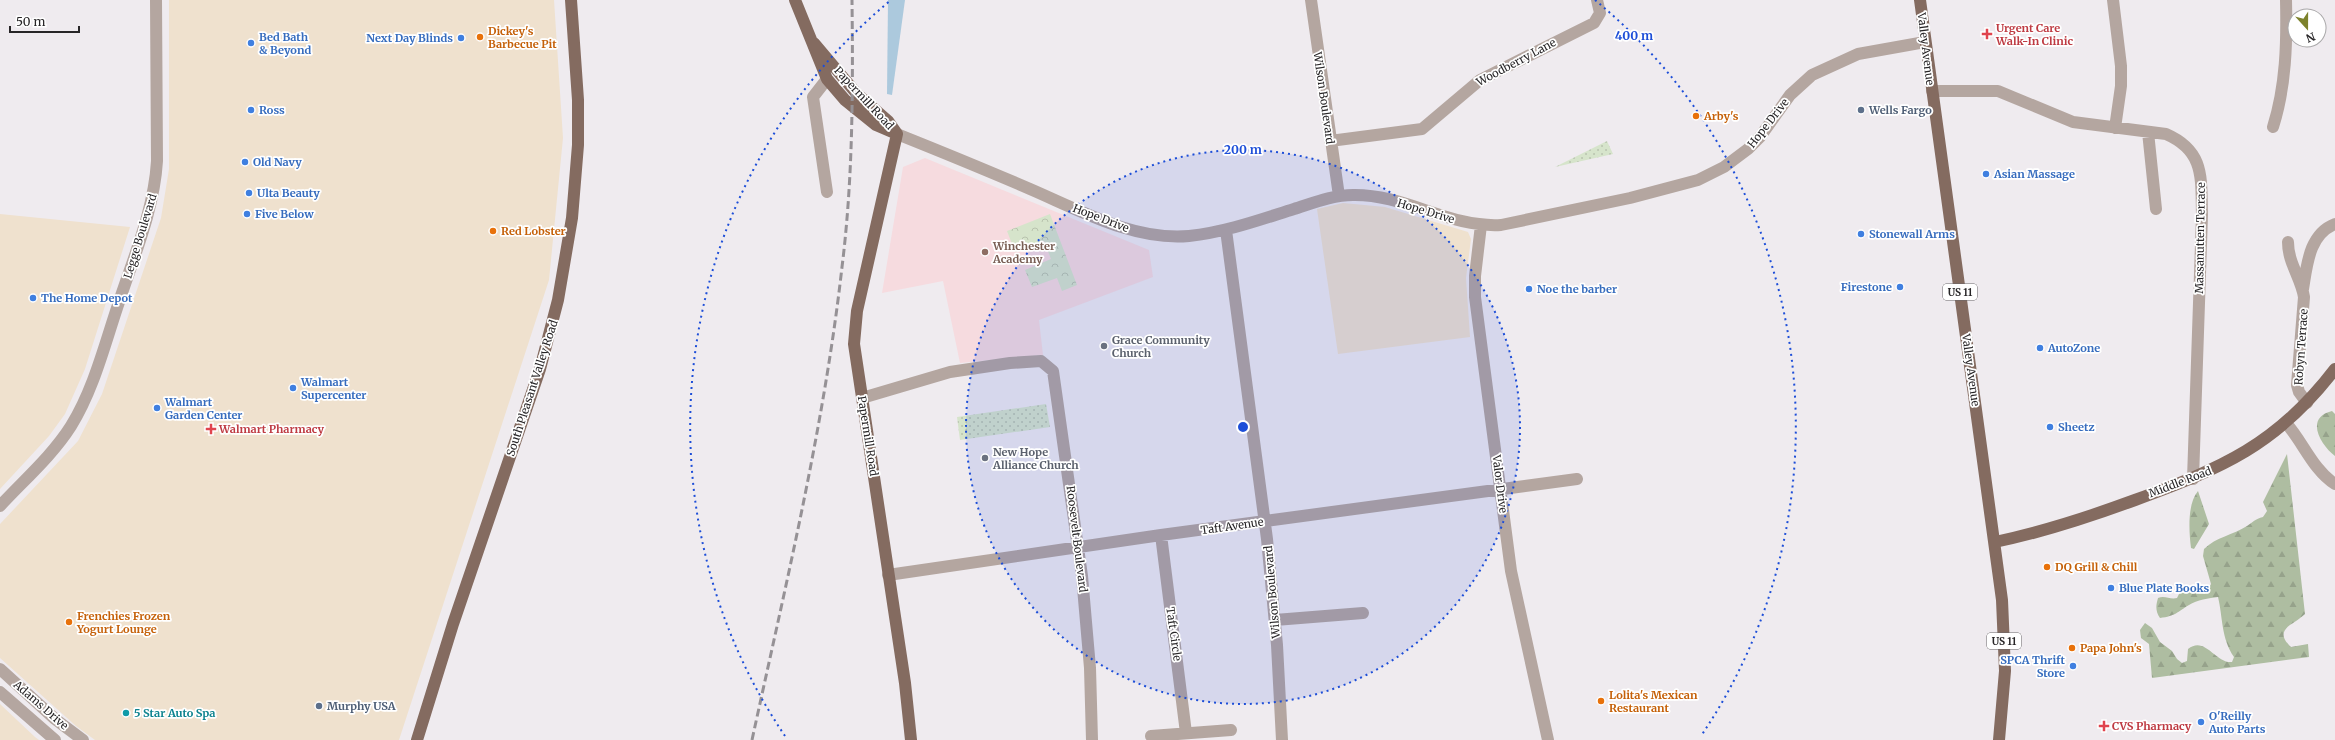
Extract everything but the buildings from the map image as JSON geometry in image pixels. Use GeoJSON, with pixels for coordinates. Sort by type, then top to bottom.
{"type":"FeatureCollection","features":[{"type":"Feature","properties":{"kind":"main road","name":"South Pleasant Valley Road"},"geometry":{"type":"LineString","coordinates":[[417,740],[453,624],[540,369],[558,300],[572,218],[578,145],[578,100],[572,0]]}},
{"type":"Feature","properties":{"kind":"main road","name":"Papermill Road"},"geometry":{"type":"LineString","coordinates":[[795,0],[814,43],[827,79],[845,100],[876,126],[897,134]]}},
{"type":"Feature","properties":{"kind":"main road","name":"Valley Avenue"},"geometry":{"type":"LineString","coordinates":[[1920,0],[2002,600],[2005,664],[1999,740]]}},
{"type":"Feature","properties":{"kind":"main road","name":"Papermill Road"},"geometry":{"type":"LineString","coordinates":[[814,43],[857,94],[888,121],[897,134],[854,328],[854,344],[905,683],[911,740]]}},
{"type":"Feature","properties":{"kind":"main road","name":"Middle Road"},"geometry":{"type":"LineString","coordinates":[[1995,542],[2072,523],[2193,479],[2234,460],[2286,422],[2307,403],[2335,369]]}},
{"type":"Feature","properties":{"kind":"street","name":"Legge Boulevard"},"geometry":{"type":"LineString","coordinates":[[0,506],[59,441],[70,427],[79,410],[93,380],[148,215],[155,185],[157,161],[156,0]]}},
{"type":"Feature","properties":{"kind":"street","name":"Wilson Boulevard"},"geometry":{"type":"LineString","coordinates":[[1311,0],[1330,142],[1339,196]]}},
{"type":"Feature","properties":{"kind":"street","name":"Woodberry Lane"},"geometry":{"type":"LineString","coordinates":[[1330,142],[1422,129],[1480,80],[1594,23],[1600,13],[1596,0]]}},
{"type":"Feature","properties":{"kind":"street"},"geometry":{"type":"LineString","coordinates":[[2113,0],[2122,86],[2115,128]]}},
{"type":"Feature","properties":{"kind":"street"},"geometry":{"type":"LineString","coordinates":[[2273,127],[2279,107],[2284,78],[2286,0]]}},
{"type":"Feature","properties":{"kind":"street","name":"Hope Drive"},"geometry":{"type":"LineString","coordinates":[[897,134],[1096,217],[1136,231],[1160,236],[1189,236],[1226,230],[1339,196],[1365,196],[1405,203],[1454,220],[1481,225],[1513,224],[1636,197],[1698,180],[1724,167],[1748,149],[1760,137],[1790,95],[1812,75],[1858,54],[1925,42]]}},
{"type":"Feature","properties":{"kind":"street"},"geometry":{"type":"LineString","coordinates":[[827,79],[813,97],[827,192]]}},
{"type":"Feature","properties":{"kind":"street","name":"Massanutten Terrace"},"geometry":{"type":"LineString","coordinates":[[1932,91],[1984,89],[1998,91],[2072,122],[2166,134],[2178,139],[2192,153],[2201,173],[2200,283],[2194,394],[2193,479]]}},
{"type":"Feature","properties":{"kind":"street"},"geometry":{"type":"LineString","coordinates":[[2148,132],[2156,208]]}},
{"type":"Feature","properties":{"kind":"street","name":"Robyn Terrace"},"geometry":{"type":"LineString","coordinates":[[2307,403],[2298,392],[2297,385],[2304,307],[2303,289],[2310,251],[2321,234],[2335,224]]}},
{"type":"Feature","properties":{"kind":"street","name":"Valor Drive"},"geometry":{"type":"LineString","coordinates":[[1481,225],[1475,276],[1475,297],[1500,490],[1511,571],[1548,740]]}},
{"type":"Feature","properties":{"kind":"street","name":"Wilson Boulevard"},"geometry":{"type":"LineString","coordinates":[[1226,230],[1265,521],[1275,620],[1282,740]]}},
{"type":"Feature","properties":{"kind":"street","name":"Robyn Terrace"},"geometry":{"type":"LineString","coordinates":[[2288,242],[2289,256],[2303,289]]}},
{"type":"Feature","properties":{"kind":"street","name":"Roosevelt Boulevard"},"geometry":{"type":"LineString","coordinates":[[862,398],[950,372],[1035,360],[1044,362],[1051,368],[1055,376],[1079,547],[1088,644],[1092,740]]}},
{"type":"Feature","properties":{"kind":"street"},"geometry":{"type":"LineString","coordinates":[[2286,422],[2296,434],[2318,469],[2335,484]]}},
{"type":"Feature","properties":{"kind":"street","name":"Taft Avenue"},"geometry":{"type":"LineString","coordinates":[[888,575],[1161,535],[1577,479]]}},
{"type":"Feature","properties":{"kind":"street","name":"Taft Circle"},"geometry":{"type":"LineString","coordinates":[[1161,535],[1186,733]]}},
{"type":"Feature","properties":{"kind":"street"},"geometry":{"type":"LineString","coordinates":[[1275,620],[1363,613]]}},
{"type":"Feature","properties":{"kind":"street","name":"Adams Drive"},"geometry":{"type":"LineString","coordinates":[[0,669],[55,719],[84,740]]}},
{"type":"Feature","properties":{"kind":"street","name":"Adams Drive"},"geometry":{"type":"LineString","coordinates":[[0,692],[55,740]]}},
{"type":"Feature","properties":{"kind":"street"},"geometry":{"type":"LineString","coordinates":[[1151,736],[1231,730]]}},
{"type":"Feature","properties":{"kind":"shaded area"},"geometry":{"type":"Polygon","coordinates":[[[169,0],[554,0],[563,138],[549,280],[399,740],[95,740],[76,726],[0,658],[0,524],[78,441],[102,394],[161,218],[169,169],[169,0]]]}},
{"type":"Feature","properties":{"kind":"shaded area"},"geometry":{"type":"Polygon","coordinates":[[[925,158],[1149,250],[1153,277],[1039,320],[1043,355],[960,363],[943,281],[882,293],[903,167],[925,158]]]}},
{"type":"Feature","properties":{"kind":"shaded area"},"geometry":{"type":"Polygon","coordinates":[[[1343,203],[1385,207],[1468,232],[1471,239],[1466,278],[1470,337],[1338,354],[1317,209],[1343,203]]]}},
{"type":"Feature","properties":{"kind":"shaded area"},"geometry":{"type":"Polygon","coordinates":[[[0,214],[130,227],[85,369],[65,414],[49,436],[0,489],[0,214]]]}},
{"type":"Feature","properties":{"kind":"shaded area"},"geometry":{"type":"Polygon","coordinates":[[[0,704],[35,737],[39,740],[0,740],[0,704]]]}},
{"type":"Feature","properties":{"kind":"green space"},"geometry":{"type":"Polygon","coordinates":[[[1607,141],[1613,154],[1555,167],[1607,141]]]}},
{"type":"Feature","properties":{"kind":"green space"},"geometry":{"type":"Polygon","coordinates":[[[1050,214],[1077,285],[1062,291],[1057,278],[1032,287],[1025,270],[1051,259],[1044,241],[1015,252],[1007,231],[1050,214]]]}},
{"type":"Feature","properties":{"kind":"green space"},"geometry":{"type":"Polygon","coordinates":[[[1046,404],[1050,427],[960,440],[957,417],[1046,404]]]}},
{"type":"Feature","properties":{"kind":"green space"},"geometry":{"type":"Polygon","coordinates":[[[2332,411],[2335,414],[2335,456],[2321,439],[2317,425],[2319,419],[2324,414],[2332,411]]]}},
{"type":"Feature","properties":{"kind":"green space"},"geometry":{"type":"Polygon","coordinates":[[[2287,454],[2305,614],[2287,628],[2284,632],[2284,636],[2291,647],[2308,644],[2309,657],[2152,678],[2149,644],[2141,638],[2140,630],[2145,623],[2152,628],[2160,642],[2172,651],[2177,659],[2182,663],[2187,661],[2188,649],[2200,645],[2221,659],[2232,662],[2234,657],[2227,643],[2218,597],[2196,602],[2173,615],[2160,618],[2156,606],[2157,601],[2158,598],[2161,597],[2177,598],[2181,590],[2197,592],[2208,590],[2211,584],[2203,556],[2204,549],[2219,539],[2242,529],[2263,517],[2267,511],[2263,502],[2287,454]]]}},
{"type":"Feature","properties":{"kind":"green space"},"geometry":{"type":"Polygon","coordinates":[[[2198,491],[2209,524],[2194,549],[2191,548],[2190,511],[2194,497],[2198,491]]]}},
{"type":"Feature","properties":{"kind":"water"},"geometry":{"type":"Polygon","coordinates":[[[888,0],[905,0],[892,95],[887,94],[888,0]]]}},
{"type":"Feature","properties":{"kind":"railway"},"geometry":{"type":"LineString","coordinates":[[752,740],[791,564],[815,446],[834,327],[846,234],[850,167],[852,0]]}},
{"type":"Feature","properties":{"kind":"place","name":"Urgent Care Walk-In Clinic"},"geometry":{"type":"Point","coordinates":[1987,34]}},
{"type":"Feature","properties":{"kind":"place","name":"Dickey's Barbecue Pit"},"geometry":{"type":"Point","coordinates":[480,37]}},
{"type":"Feature","properties":{"kind":"place","name":"Next Day Blinds"},"geometry":{"type":"Point","coordinates":[461,38]}},
{"type":"Feature","properties":{"kind":"place","name":"Bed Bath & Beyond"},"geometry":{"type":"Point","coordinates":[251,43]}},
{"type":"Feature","properties":{"kind":"place","name":"Ross"},"geometry":{"type":"Point","coordinates":[251,110]}},
{"type":"Feature","properties":{"kind":"place","name":"Wells Fargo"},"geometry":{"type":"Point","coordinates":[1861,110]}},
{"type":"Feature","properties":{"kind":"place","name":"Arby's"},"geometry":{"type":"Point","coordinates":[1696,116]}},
{"type":"Feature","properties":{"kind":"place","name":"Old Navy"},"geometry":{"type":"Point","coordinates":[245,162]}},
{"type":"Feature","properties":{"kind":"place","name":"Asian Massage"},"geometry":{"type":"Point","coordinates":[1986,174]}},
{"type":"Feature","properties":{"kind":"place","name":"Ulta Beauty"},"geometry":{"type":"Point","coordinates":[249,193]}},
{"type":"Feature","properties":{"kind":"place","name":"Five Below"},"geometry":{"type":"Point","coordinates":[247,214]}},
{"type":"Feature","properties":{"kind":"place","name":"Red Lobster"},"geometry":{"type":"Point","coordinates":[493,231]}},
{"type":"Feature","properties":{"kind":"place","name":"Stonewall Arms"},"geometry":{"type":"Point","coordinates":[1861,234]}},
{"type":"Feature","properties":{"kind":"place","name":"Winchester Academy"},"geometry":{"type":"Point","coordinates":[985,252]}},
{"type":"Feature","properties":{"kind":"place","name":"Firestone"},"geometry":{"type":"Point","coordinates":[1900,287]}},
{"type":"Feature","properties":{"kind":"place","name":"Noe the barber"},"geometry":{"type":"Point","coordinates":[1529,289]}},
{"type":"Feature","properties":{"kind":"place","name":"The Home Depot"},"geometry":{"type":"Point","coordinates":[33,298]}},
{"type":"Feature","properties":{"kind":"place","name":"Grace Community Church"},"geometry":{"type":"Point","coordinates":[1104,346]}},
{"type":"Feature","properties":{"kind":"place","name":"AutoZone"},"geometry":{"type":"Point","coordinates":[2040,348]}},
{"type":"Feature","properties":{"kind":"place","name":"Walmart Supercenter"},"geometry":{"type":"Point","coordinates":[293,388]}},
{"type":"Feature","properties":{"kind":"place","name":"Walmart Garden Center"},"geometry":{"type":"Point","coordinates":[157,408]}},
{"type":"Feature","properties":{"kind":"place","name":"Sheetz"},"geometry":{"type":"Point","coordinates":[2050,427]}},
{"type":"Feature","properties":{"kind":"place","name":"Walmart Pharmacy"},"geometry":{"type":"Point","coordinates":[211,429]}},
{"type":"Feature","properties":{"kind":"place","name":"New Hope Alliance Church"},"geometry":{"type":"Point","coordinates":[985,458]}},
{"type":"Feature","properties":{"kind":"place","name":"DQ Grill & Chill"},"geometry":{"type":"Point","coordinates":[2047,567]}},
{"type":"Feature","properties":{"kind":"place","name":"Blue Plate Books"},"geometry":{"type":"Point","coordinates":[2111,588]}},
{"type":"Feature","properties":{"kind":"place","name":"Frenchies Frozen Yogurt Lounge"},"geometry":{"type":"Point","coordinates":[69,622]}},
{"type":"Feature","properties":{"kind":"place","name":"Papa John's"},"geometry":{"type":"Point","coordinates":[2072,648]}},
{"type":"Feature","properties":{"kind":"place","name":"SPCA Thrift Store"},"geometry":{"type":"Point","coordinates":[2073,666]}},
{"type":"Feature","properties":{"kind":"place","name":"Lolita's Mexican Restaurant"},"geometry":{"type":"Point","coordinates":[1601,701]}},
{"type":"Feature","properties":{"kind":"place","name":"Murphy USA"},"geometry":{"type":"Point","coordinates":[319,706]}},
{"type":"Feature","properties":{"kind":"place","name":"5 Star Auto Spa"},"geometry":{"type":"Point","coordinates":[126,713]}},
{"type":"Feature","properties":{"kind":"place","name":"O'Reilly Auto Parts"},"geometry":{"type":"Point","coordinates":[2201,722]}},
{"type":"Feature","properties":{"kind":"place","name":"CVS Pharmacy"},"geometry":{"type":"Point","coordinates":[2104,726]}}]}
